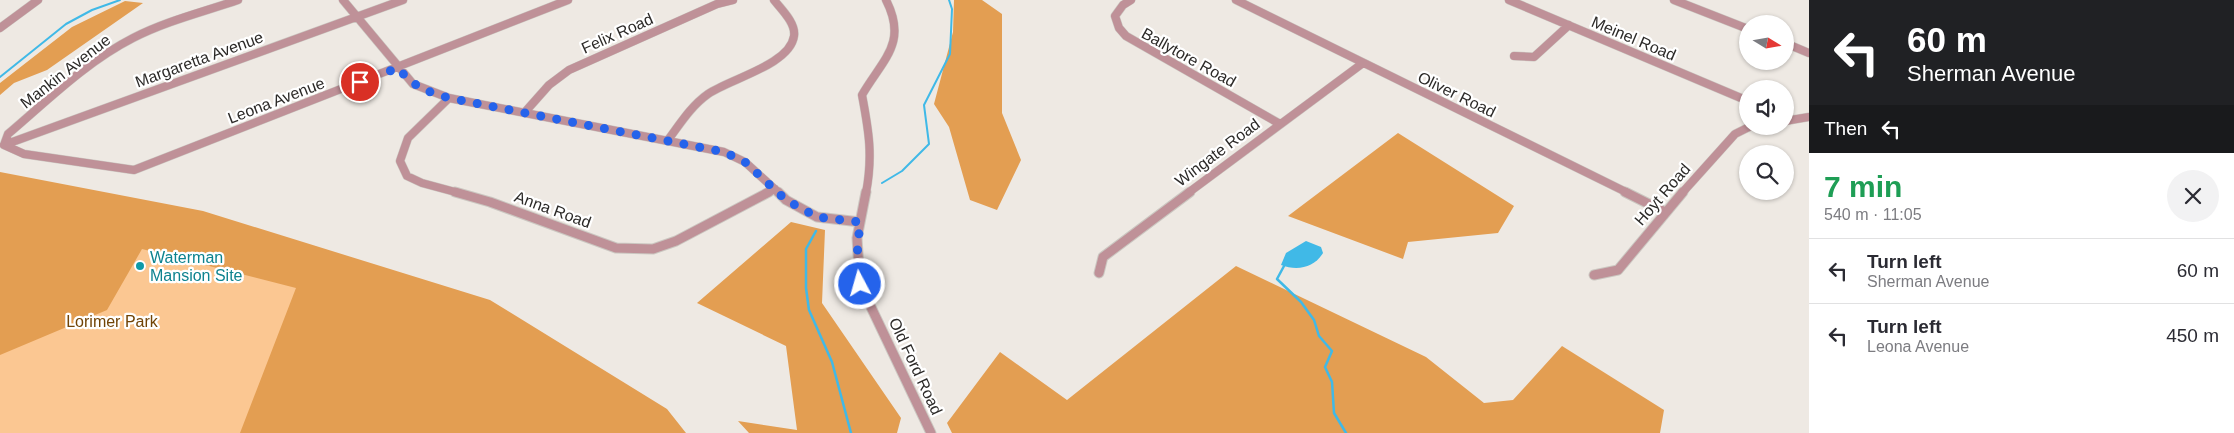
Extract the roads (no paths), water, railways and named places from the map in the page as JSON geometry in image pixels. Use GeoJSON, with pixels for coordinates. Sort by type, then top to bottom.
{"type":"FeatureCollection","features":[{"type":"Feature","properties":{"kind":"street"},"geometry":{"type":"LineString","coordinates":[[0,28],[38,0]]}},
{"type":"Feature","properties":{"kind":"street","name":"Mankin Avenue"},"geometry":{"type":"LineString","coordinates":[[4,145],[8,134],[100,58],[120,45],[148,31],[238,0]]}},
{"type":"Feature","properties":{"kind":"street"},"geometry":{"type":"LineString","coordinates":[[343,0],[398,68],[413,84],[427,92],[449,98],[724,152],[745,162],[786,200],[817,217],[860,222]]}},
{"type":"Feature","properties":{"kind":"street","name":"Margaretta Avenue"},"geometry":{"type":"LineString","coordinates":[[4,145],[403,0]]}},
{"type":"Feature","properties":{"kind":"street","name":"Leona Avenue"},"geometry":{"type":"LineString","coordinates":[[4,145],[24,154],[134,170],[568,0]]}},
{"type":"Feature","properties":{"kind":"street","name":"Felix Road"},"geometry":{"type":"LineString","coordinates":[[525,112],[549,85],[569,70],[717,4],[733,0]]}},
{"type":"Feature","properties":{"kind":"street"},"geometry":{"type":"LineString","coordinates":[[668,140],[685,117],[708,94],[777,59],[789,48],[794,37],[794,30],[774,0]]}},
{"type":"Feature","properties":{"kind":"street","name":"Old Ford Road"},"geometry":{"type":"LineString","coordinates":[[886,0],[896,18],[897,30],[895,40],[862,95],[870,135],[871,167],[860,222],[857,256],[860,284],[931,433]]}},
{"type":"Feature","properties":{"kind":"street","name":"Ballytore Road"},"geometry":{"type":"LineString","coordinates":[[1131,0],[1123,5],[1115,16],[1116,25],[1122,33],[1133,42],[1280,124]]}},
{"type":"Feature","properties":{"kind":"street","name":"Oliver Road"},"geometry":{"type":"LineString","coordinates":[[1236,0],[1665,212]]}},
{"type":"Feature","properties":{"kind":"street","name":"Meinel Road"},"geometry":{"type":"LineString","coordinates":[[1509,0],[1739,97]]}},
{"type":"Feature","properties":{"kind":"street"},"geometry":{"type":"LineString","coordinates":[[1674,0],[1739,25]]}},
{"type":"Feature","properties":{"kind":"street"},"geometry":{"type":"LineString","coordinates":[[1514,56],[1534,57],[1569,25]]}},
{"type":"Feature","properties":{"kind":"street"},"geometry":{"type":"LineString","coordinates":[[1794,47],[1809,53]]}},
{"type":"Feature","properties":{"kind":"street","name":"Wingate Road"},"geometry":{"type":"LineString","coordinates":[[1099,273],[1103,257],[1363,63]]}},
{"type":"Feature","properties":{"kind":"street","name":"Anna Road"},"geometry":{"type":"LineString","coordinates":[[449,98],[408,138],[400,161],[407,176],[422,183],[490,202],[616,248],[653,249],[676,241],[775,188]]}},
{"type":"Feature","properties":{"kind":"street"},"geometry":{"type":"LineString","coordinates":[[1794,118],[1809,116]]}},
{"type":"Feature","properties":{"kind":"street","name":"Hoyt Road"},"geometry":{"type":"LineString","coordinates":[[1594,274],[1618,270],[1665,212],[1735,134],[1739,132]]}},
{"type":"Feature","properties":{"kind":"water"},"geometry":{"type":"Polygon","coordinates":[[[1306,241],[1321,247],[1323,253],[1315,262],[1299,268],[1281,265],[1286,253],[1306,241]]]}},
{"type":"Feature","properties":{"kind":"waterway"},"geometry":{"type":"LineString","coordinates":[[0,77],[66,24],[92,10],[120,0]]}},
{"type":"Feature","properties":{"kind":"waterway"},"geometry":{"type":"LineString","coordinates":[[882,183],[902,171],[929,144],[924,105],[950,54],[952,9],[949,0]]}},
{"type":"Feature","properties":{"kind":"waterway"},"geometry":{"type":"LineString","coordinates":[[816,231],[806,249],[806,288],[809,310],[832,362],[851,433]]}},
{"type":"Feature","properties":{"kind":"waterway"},"geometry":{"type":"LineString","coordinates":[[1284,266],[1277,279],[1301,302],[1314,320],[1319,336],[1332,351],[1325,367],[1332,382],[1334,413],[1346,433]]}},
{"type":"Feature","properties":{"kind":"place","name":"Waterman Mansion Site"},"geometry":{"type":"Point","coordinates":[140,266]}},
{"type":"Feature","properties":{"kind":"park label","name":"Lorimer Park"},"geometry":{"type":"Point","coordinates":[112,321]}}]}
